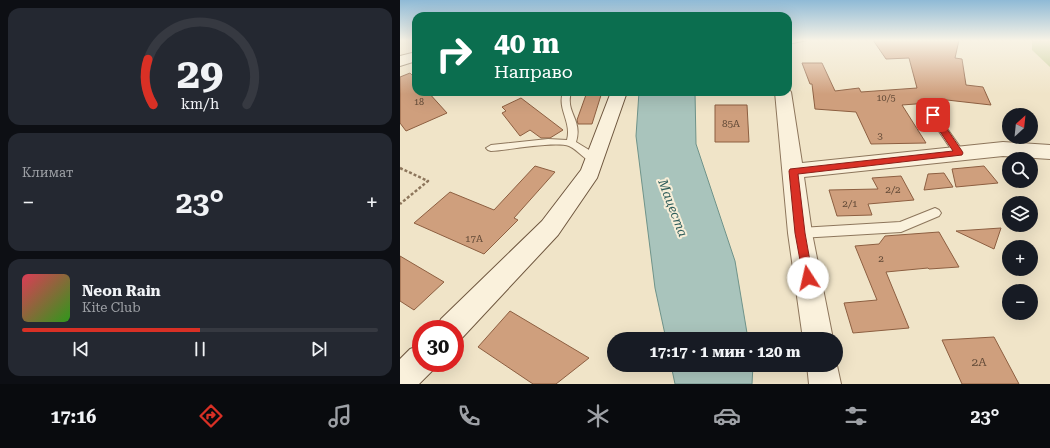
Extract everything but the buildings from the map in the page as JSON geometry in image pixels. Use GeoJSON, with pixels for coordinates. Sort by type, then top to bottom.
{"type":"FeatureCollection","features":[{"type":"Feature","properties":{"kind":"street"},"geometry":{"type":"LineString","coordinates":[[400,61],[410,58]]}},
{"type":"Feature","properties":{"kind":"street"},"geometry":{"type":"LineString","coordinates":[[460,320],[550,228],[590,173],[618,96]]}},
{"type":"Feature","properties":{"kind":"street"},"geometry":{"type":"LineString","coordinates":[[784,96],[800,233],[817,332]]}},
{"type":"Feature","properties":{"kind":"street"},"geometry":{"type":"LineString","coordinates":[[793,171],[1003,149],[1050,152]]}},
{"type":"Feature","properties":{"kind":"street"},"geometry":{"type":"LineString","coordinates":[[400,381],[412,369]]}},
{"type":"Feature","properties":{"kind":"street"},"geometry":{"type":"LineString","coordinates":[[823,372],[826,384]]}},
{"type":"Feature","properties":{"kind":"lane"},"geometry":{"type":"LineString","coordinates":[[565,96],[565,107],[574,130],[571,143]]}},
{"type":"Feature","properties":{"kind":"lane"},"geometry":{"type":"LineString","coordinates":[[933,115],[959,153]]}},
{"type":"Feature","properties":{"kind":"lane"},"geometry":{"type":"LineString","coordinates":[[491,148],[548,142],[571,143],[596,159]]}},
{"type":"Feature","properties":{"kind":"lane"},"geometry":{"type":"LineString","coordinates":[[800,233],[901,227],[935,213]]}},
{"type":"Feature","properties":{"kind":"path"},"geometry":{"type":"LineString","coordinates":[[400,168],[428,181],[400,204]]}},
{"type":"Feature","properties":{"kind":"green space"},"geometry":{"type":"Polygon","coordinates":[[[1040,58],[1050,58],[1050,67],[1040,58]]]}},
{"type":"Feature","properties":{"kind":"water","name":"Мацеста"},"geometry":{"type":"Polygon","coordinates":[[[639,96],[695,96],[696,144],[735,261],[747,332],[664,332],[655,288],[636,136],[639,96]]]}},
{"type":"Feature","properties":{"kind":"water"},"geometry":{"type":"Polygon","coordinates":[[[672,372],[753,372],[752,384],[675,384],[672,372]]]}},
{"type":"Feature","properties":{"kind":"route"},"geometry":{"type":"LineString","coordinates":[[808,278],[800,233],[793,171],[959,153],[933,115]]}}]}
